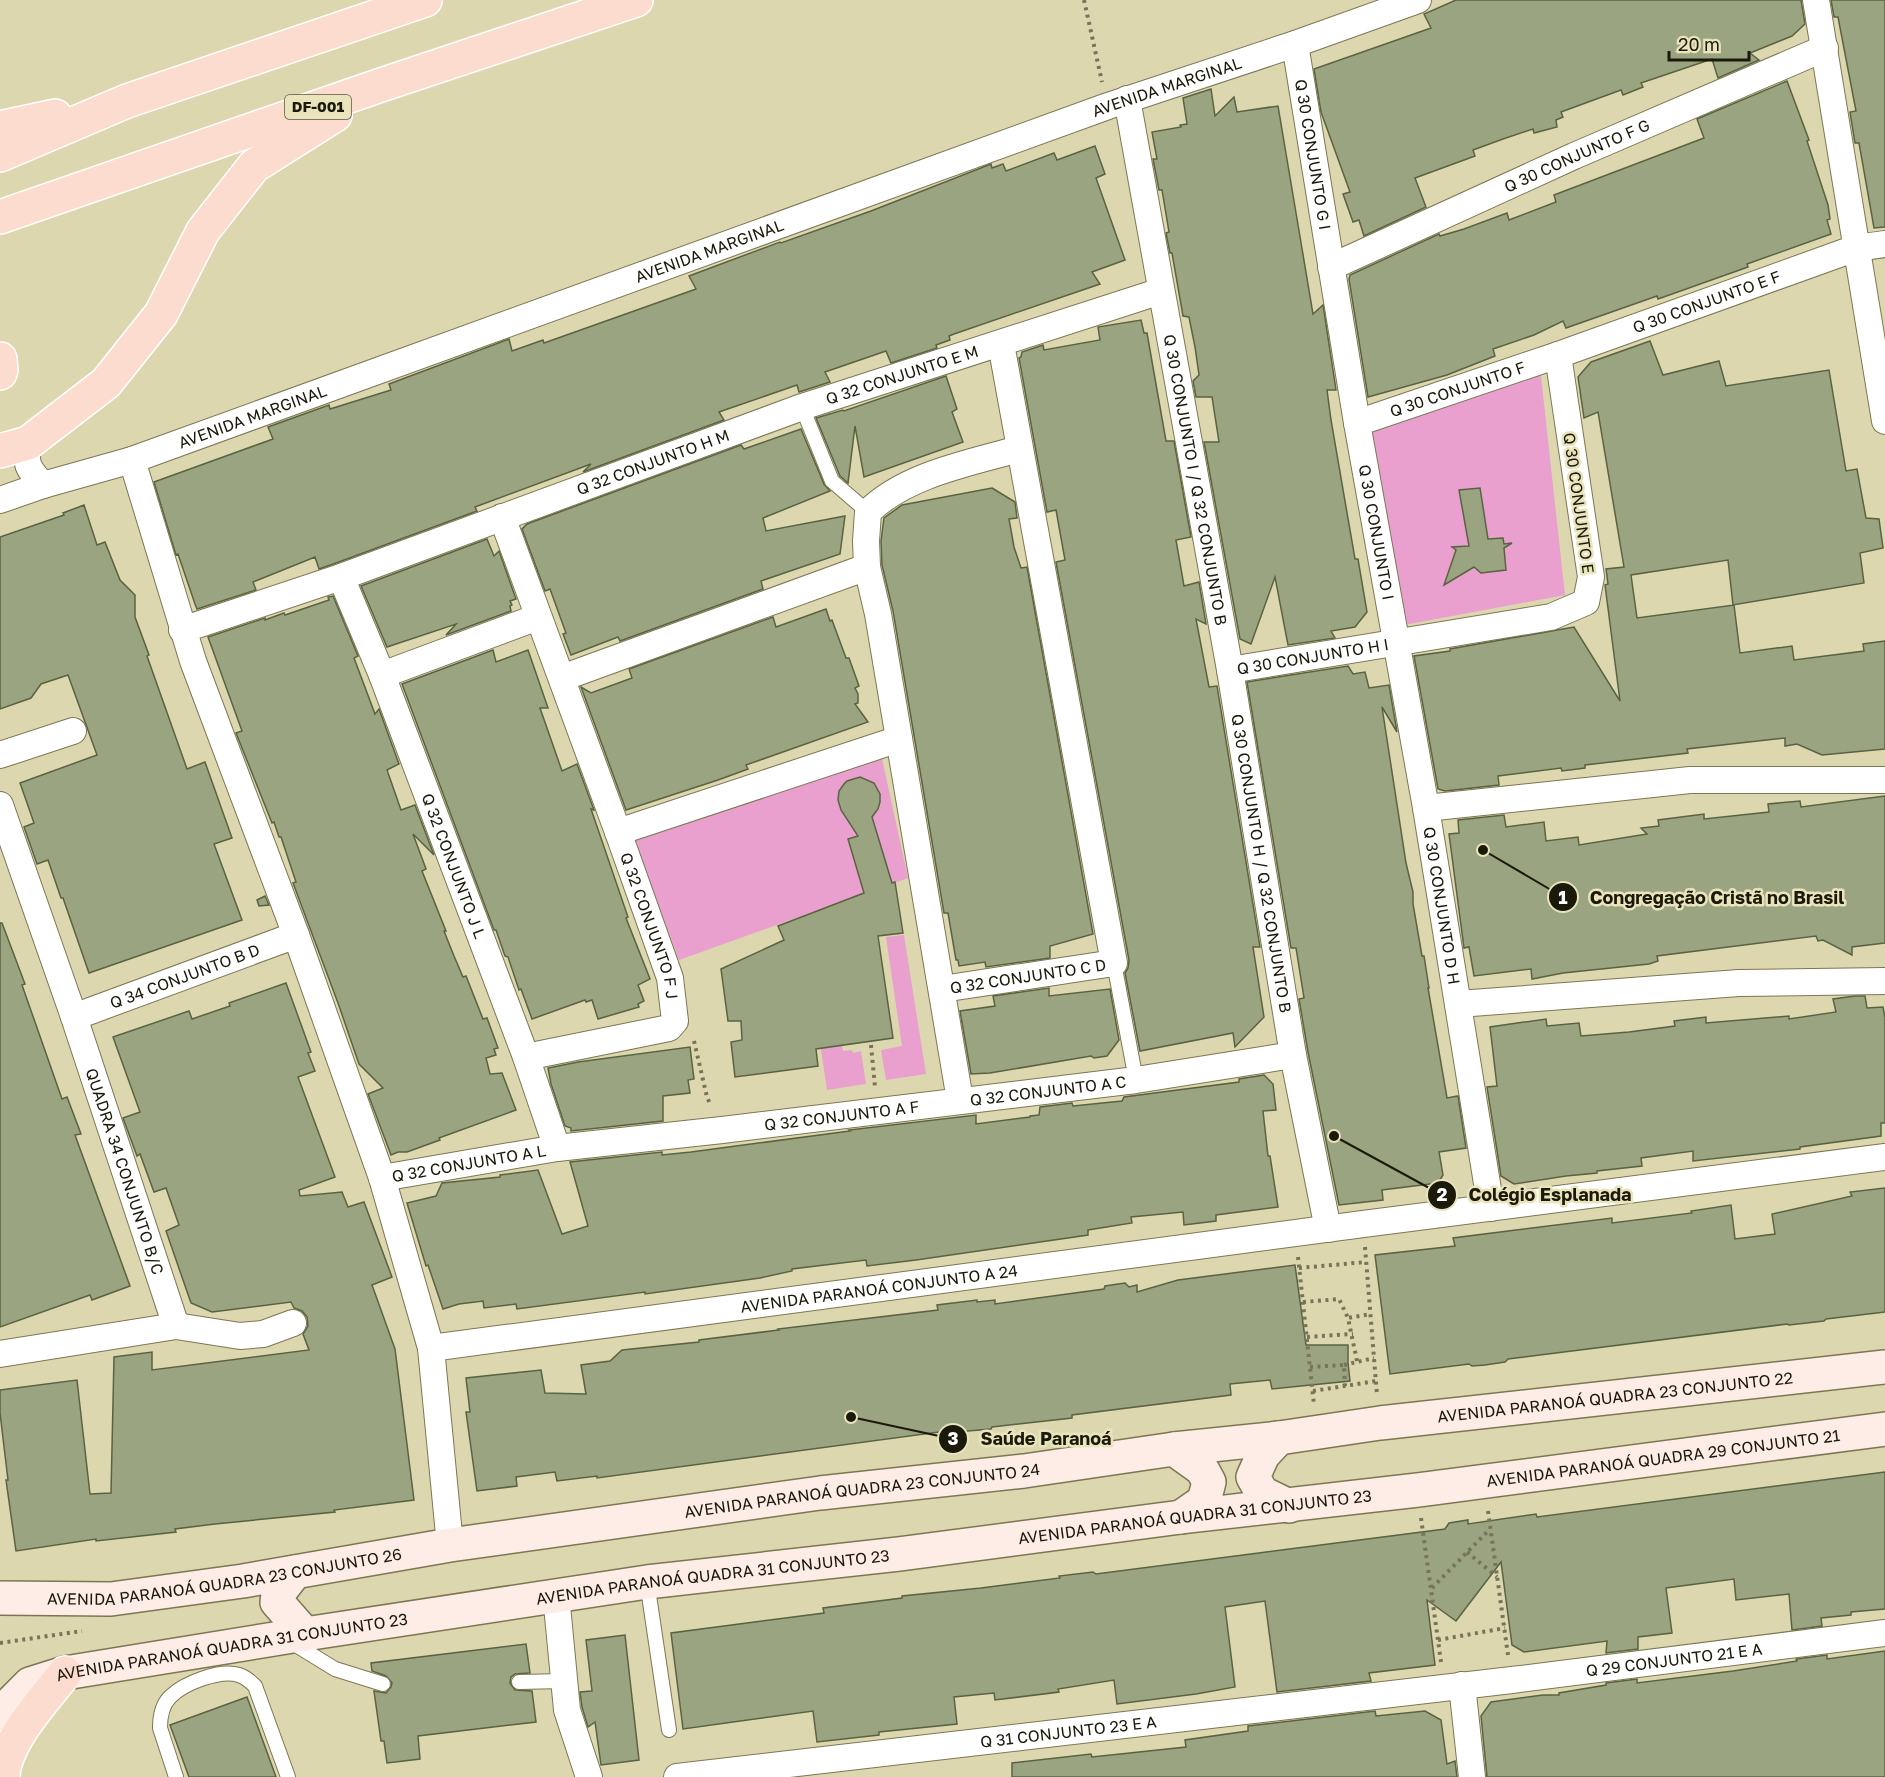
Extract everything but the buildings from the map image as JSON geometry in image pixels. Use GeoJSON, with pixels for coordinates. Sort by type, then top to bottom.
{"type":"FeatureCollection","features":[{"type":"Feature","properties":{"kind":"main road"},"geometry":{"type":"LineString","coordinates":[[0,155],[127,101],[425,0]]}},
{"type":"Feature","properties":{"kind":"main road","name":"DF-001"},"geometry":{"type":"LineString","coordinates":[[0,217],[381,85],[636,0]]}},
{"type":"Feature","properties":{"kind":"main road"},"geometry":{"type":"LineString","coordinates":[[14,447],[106,382],[161,314],[202,231],[254,166],[381,85]]}},
{"type":"Feature","properties":{"kind":"main road"},"geometry":{"type":"LineString","coordinates":[[0,128],[127,101]]}},
{"type":"Feature","properties":{"kind":"main road"},"geometry":{"type":"LineString","coordinates":[[0,359],[0,374]]}},
{"type":"Feature","properties":{"kind":"main road"},"geometry":{"type":"LineString","coordinates":[[3,1777],[4,1765],[12,1743],[65,1673]]}},
{"type":"Feature","properties":{"kind":"street","name":"AVENIDA MARGINAL"},"geometry":{"type":"LineString","coordinates":[[0,500],[43,485],[132,460],[1117,103],[1295,44],[1418,0]]}},
{"type":"Feature","properties":{"kind":"street"},"geometry":{"type":"LineString","coordinates":[[1816,0],[1885,420]]}},
{"type":"Feature","properties":{"kind":"street","name":"Q 30 CONJUNTO G I"},"geometry":{"type":"LineString","coordinates":[[1295,44],[1357,423]]}},
{"type":"Feature","properties":{"kind":"street","name":"Q 30 CONJUNTO F G"},"geometry":{"type":"LineString","coordinates":[[1331,267],[1574,156],[1825,48]]}},
{"type":"Feature","properties":{"kind":"street","name":"Q 30 CONJUNTO I / Q 32 CONJUNTO B"},"geometry":{"type":"LineString","coordinates":[[1117,103],[1161,291],[1230,670]]}},
{"type":"Feature","properties":{"kind":"street","name":"Q 30 CONJUNTO E F"},"geometry":{"type":"LineString","coordinates":[[1558,355],[1856,248],[1885,244]]}},
{"type":"Feature","properties":{"kind":"street","name":"Q 32 CONJUNTO E M"},"geometry":{"type":"LineString","coordinates":[[802,407],[1161,291]]}},
{"type":"Feature","properties":{"kind":"street"},"geometry":{"type":"LineString","coordinates":[[1001,344],[1114,963]]}},
{"type":"Feature","properties":{"kind":"street","name":"Q 30 CONJUNTO F"},"geometry":{"type":"LineString","coordinates":[[1357,423],[1558,355]]}},
{"type":"Feature","properties":{"kind":"street","name":"Q 30 CONJUNTO E"},"geometry":{"type":"LineString","coordinates":[[1397,642],[1551,617],[1586,602],[1591,576],[1558,355]]}},
{"type":"Feature","properties":{"kind":"street","name":"Q 32 CONJUNTO H M"},"geometry":{"type":"LineString","coordinates":[[182,630],[341,578],[802,407]]}},
{"type":"Feature","properties":{"kind":"street","name":"Q 30 CONJUNTO I"},"geometry":{"type":"LineString","coordinates":[[1357,423],[1426,808]]}},
{"type":"Feature","properties":{"kind":"street"},"geometry":{"type":"LineString","coordinates":[[14,447],[26,459],[31,471],[43,485]]}},
{"type":"Feature","properties":{"kind":"street"},"geometry":{"type":"LineString","coordinates":[[960,1100],[878,614],[867,567],[868,512],[876,504],[923,477],[1019,449]]}},
{"type":"Feature","properties":{"kind":"street"},"geometry":{"type":"LineString","coordinates":[[132,460],[182,630],[296,935],[382,1178],[430,1348],[450,1545]]}},
{"type":"Feature","properties":{"kind":"street","name":"Q 32 CONJUNTO F J"},"geometry":{"type":"LineString","coordinates":[[502,517],[670,978],[675,1021]]}},
{"type":"Feature","properties":{"kind":"street"},"geometry":{"type":"LineString","coordinates":[[562,678],[867,567]]}},
{"type":"Feature","properties":{"kind":"street","name":"Q 32 CONJUNTO J L"},"geometry":{"type":"LineString","coordinates":[[341,578],[382,675],[526,1058],[557,1148]]}},
{"type":"Feature","properties":{"kind":"street"},"geometry":{"type":"LineString","coordinates":[[382,675],[538,617]]}},
{"type":"Feature","properties":{"kind":"street","name":"Q 30 CONJUNTO H I"},"geometry":{"type":"LineString","coordinates":[[1230,670],[1397,642]]}},
{"type":"Feature","properties":{"kind":"street","name":"Q 30 CONJUNTO H / Q 32 CONJUNTO B"},"geometry":{"type":"LineString","coordinates":[[1230,670],[1293,1054],[1328,1229]]}},
{"type":"Feature","properties":{"kind":"street"},"geometry":{"type":"LineString","coordinates":[[0,755],[73,731]]}},
{"type":"Feature","properties":{"kind":"street"},"geometry":{"type":"LineString","coordinates":[[618,832],[898,739]]}},
{"type":"Feature","properties":{"kind":"street"},"geometry":{"type":"LineString","coordinates":[[1426,808],[1690,780],[1885,780]]}},
{"type":"Feature","properties":{"kind":"street","name":"QUADRA 34 CONJUNTO B/C"},"geometry":{"type":"LineString","coordinates":[[0,805],[74,1017],[176,1326]]}},
{"type":"Feature","properties":{"kind":"street","name":"Q 30 CONJUNTO D H"},"geometry":{"type":"LineString","coordinates":[[1426,808],[1491,1209]]}},
{"type":"Feature","properties":{"kind":"street","name":"Q 34 CONJUNTO B D"},"geometry":{"type":"LineString","coordinates":[[74,1017],[296,935]]}},
{"type":"Feature","properties":{"kind":"street","name":"Q 32 CONJUNTO C D"},"geometry":{"type":"LineString","coordinates":[[942,989],[1114,963]]}},
{"type":"Feature","properties":{"kind":"street"},"geometry":{"type":"LineString","coordinates":[[1458,1004],[1740,983],[1885,981]]}},
{"type":"Feature","properties":{"kind":"street"},"geometry":{"type":"LineString","coordinates":[[526,1058],[669,1028],[675,1021]]}},
{"type":"Feature","properties":{"kind":"street","name":"Q 32 CONJUNTO A C"},"geometry":{"type":"LineString","coordinates":[[960,1100],[1136,1080],[1293,1054]]}},
{"type":"Feature","properties":{"kind":"street","name":"Q 32 CONJUNTO A F"},"geometry":{"type":"LineString","coordinates":[[557,1148],[960,1100]]}},
{"type":"Feature","properties":{"kind":"street","name":"Q 32 CONJUNTO A L"},"geometry":{"type":"LineString","coordinates":[[382,1178],[557,1148]]}},
{"type":"Feature","properties":{"kind":"street","name":"AVENIDA PARANOÁ CONJUNTO A 24"},"geometry":{"type":"LineString","coordinates":[[430,1348],[1885,1157]]}},
{"type":"Feature","properties":{"kind":"street"},"geometry":{"type":"LineString","coordinates":[[0,1354],[176,1326],[240,1336],[262,1334],[293,1323]]}},
{"type":"Feature","properties":{"kind":"street","name":"AVENIDA PARANOÁ QUADRA 23 CONJUNTO 22"},"geometry":{"type":"LineString","coordinates":[[1331,1430],[1885,1367]]}},
{"type":"Feature","properties":{"kind":"street","name":"AVENIDA PARANOÁ QUADRA 23 CONJUNTO 24"},"geometry":{"type":"LineString","coordinates":[[450,1545],[820,1493],[1024,1471],[1174,1449],[1331,1430]]}},
{"type":"Feature","properties":{"kind":"street","name":"AVENIDA PARANOÁ QUADRA 29 CONJUNTO 21"},"geometry":{"type":"LineString","coordinates":[[1429,1488],[1885,1430]]}},
{"type":"Feature","properties":{"kind":"street"},"geometry":{"type":"LineString","coordinates":[[1279,1438],[1263,1455],[1253,1477],[1262,1493],[1289,1506]]}},
{"type":"Feature","properties":{"kind":"street"},"geometry":{"type":"LineString","coordinates":[[1174,1449],[1202,1469],[1209,1482],[1204,1501],[1181,1517]]}},
{"type":"Feature","properties":{"kind":"street","name":"AVENIDA PARANOÁ QUADRA 31 CONJUNTO 23"},"geometry":{"type":"LineString","coordinates":[[0,1714],[30,1684],[65,1673],[186,1668],[294,1635],[647,1582],[899,1554],[1181,1517],[1429,1488]]}},
{"type":"Feature","properties":{"kind":"street","name":"AVENIDA PARANOÁ QUADRA 23 CONJUNTO 26"},"geometry":{"type":"LineString","coordinates":[[0,1598],[111,1599],[295,1572],[450,1545]]}},
{"type":"Feature","properties":{"kind":"street"},"geometry":{"type":"LineString","coordinates":[[294,1635],[277,1602],[278,1594],[295,1572]]}},
{"type":"Feature","properties":{"kind":"street"},"geometry":{"type":"LineString","coordinates":[[556,1595],[567,1710],[583,1775]]}},
{"type":"Feature","properties":{"kind":"street","name":"Q 29 CONJUNTO 21 E A"},"geometry":{"type":"LineString","coordinates":[[1453,1686],[1885,1633]]}},
{"type":"Feature","properties":{"kind":"street"},"geometry":{"type":"LineString","coordinates":[[1453,1686],[1472,1777]]}},
{"type":"Feature","properties":{"kind":"street","name":"Q 31 CONJUNTO 23 E A"},"geometry":{"type":"LineString","coordinates":[[677,1777],[1453,1686]]}},
{"type":"Feature","properties":{"kind":"lane"},"geometry":{"type":"LineString","coordinates":[[802,407],[832,481],[868,512]]}},
{"type":"Feature","properties":{"kind":"lane"},"geometry":{"type":"LineString","coordinates":[[1114,963],[1136,1080]]}},
{"type":"Feature","properties":{"kind":"lane"},"geometry":{"type":"LineString","coordinates":[[647,1582],[669,1730]]}},
{"type":"Feature","properties":{"kind":"lane"},"geometry":{"type":"LineString","coordinates":[[294,1635],[335,1668],[383,1684]]}},
{"type":"Feature","properties":{"kind":"lane"},"geometry":{"type":"LineString","coordinates":[[176,1777],[160,1728],[160,1719],[165,1704],[186,1668],[215,1675],[238,1675],[248,1679],[255,1686],[288,1777]]}},
{"type":"Feature","properties":{"kind":"lane"},"geometry":{"type":"LineString","coordinates":[[519,1682],[563,1681]]}},
{"type":"Feature","properties":{"kind":"path"},"geometry":{"type":"LineString","coordinates":[[1084,0],[1117,103]]}},
{"type":"Feature","properties":{"kind":"path"},"geometry":{"type":"LineString","coordinates":[[675,1021],[693,1037],[707,1097],[722,1130]]}},
{"type":"Feature","properties":{"kind":"path"},"geometry":{"type":"LineString","coordinates":[[871,1046],[878,1111]]}},
{"type":"Feature","properties":{"kind":"path"},"geometry":{"type":"LineString","coordinates":[[1363,1224],[1380,1423]]}},
{"type":"Feature","properties":{"kind":"path"},"geometry":{"type":"LineString","coordinates":[[1296,1233],[1313,1391],[1331,1430]]}},
{"type":"Feature","properties":{"kind":"path"},"geometry":{"type":"LineString","coordinates":[[1299,1268],[1366,1262]]}},
{"type":"Feature","properties":{"kind":"path"},"geometry":{"type":"LineString","coordinates":[[1303,1302],[1340,1299],[1353,1334],[1358,1361]]}},
{"type":"Feature","properties":{"kind":"path"},"geometry":{"type":"LineString","coordinates":[[1348,1318],[1371,1314]]}},
{"type":"Feature","properties":{"kind":"path"},"geometry":{"type":"LineString","coordinates":[[1307,1337],[1353,1334]]}},
{"type":"Feature","properties":{"kind":"path"},"geometry":{"type":"LineString","coordinates":[[1310,1367],[1344,1365],[1374,1358]]}},
{"type":"Feature","properties":{"kind":"path"},"geometry":{"type":"LineString","coordinates":[[1344,1365],[1345,1386]]}},
{"type":"Feature","properties":{"kind":"path"},"geometry":{"type":"LineString","coordinates":[[1313,1391],[1376,1381]]}},
{"type":"Feature","properties":{"kind":"path"},"geometry":{"type":"LineString","coordinates":[[1485,1481],[1512,1680]]}},
{"type":"Feature","properties":{"kind":"path"},"geometry":{"type":"LineString","coordinates":[[1429,1488],[1431,1589],[1438,1640],[1453,1686]]}},
{"type":"Feature","properties":{"kind":"path"},"geometry":{"type":"LineString","coordinates":[[1431,1589],[1490,1529]]}},
{"type":"Feature","properties":{"kind":"path"},"geometry":{"type":"LineString","coordinates":[[1467,1552],[1497,1577]]}},
{"type":"Feature","properties":{"kind":"path"},"geometry":{"type":"LineString","coordinates":[[1438,1640],[1505,1628]]}},
{"type":"Feature","properties":{"kind":"shaded area"},"geometry":{"type":"Polygon","coordinates":[[[1540,367],[1565,595],[1399,626],[1361,418],[1540,367]]]}},
{"type":"Feature","properties":{"kind":"shaded area"},"geometry":{"type":"Polygon","coordinates":[[[881,754],[908,878],[679,960],[634,839],[881,754]]]}},
{"type":"Feature","properties":{"kind":"shaded area"},"geometry":{"type":"Polygon","coordinates":[[[904,935],[926,1074],[886,1080],[881,1050],[902,1046],[886,937],[904,935]]]}},
{"type":"Feature","properties":{"kind":"shaded area"},"geometry":{"type":"Polygon","coordinates":[[[828,945],[843,1051],[852,1050],[853,1053],[861,1051],[866,1084],[827,1090],[812,988],[828,945]]]}},
{"type":"Feature","properties":{"kind":"place","name":"Congregação Cristã no Brasil"},"geometry":{"type":"Point","coordinates":[1483,850]}},
{"type":"Feature","properties":{"kind":"place","name":"Colégio Esplanada"},"geometry":{"type":"Point","coordinates":[1334,1136]}},
{"type":"Feature","properties":{"kind":"place","name":"Saúde Paranoá"},"geometry":{"type":"Point","coordinates":[851,1417]}}]}
